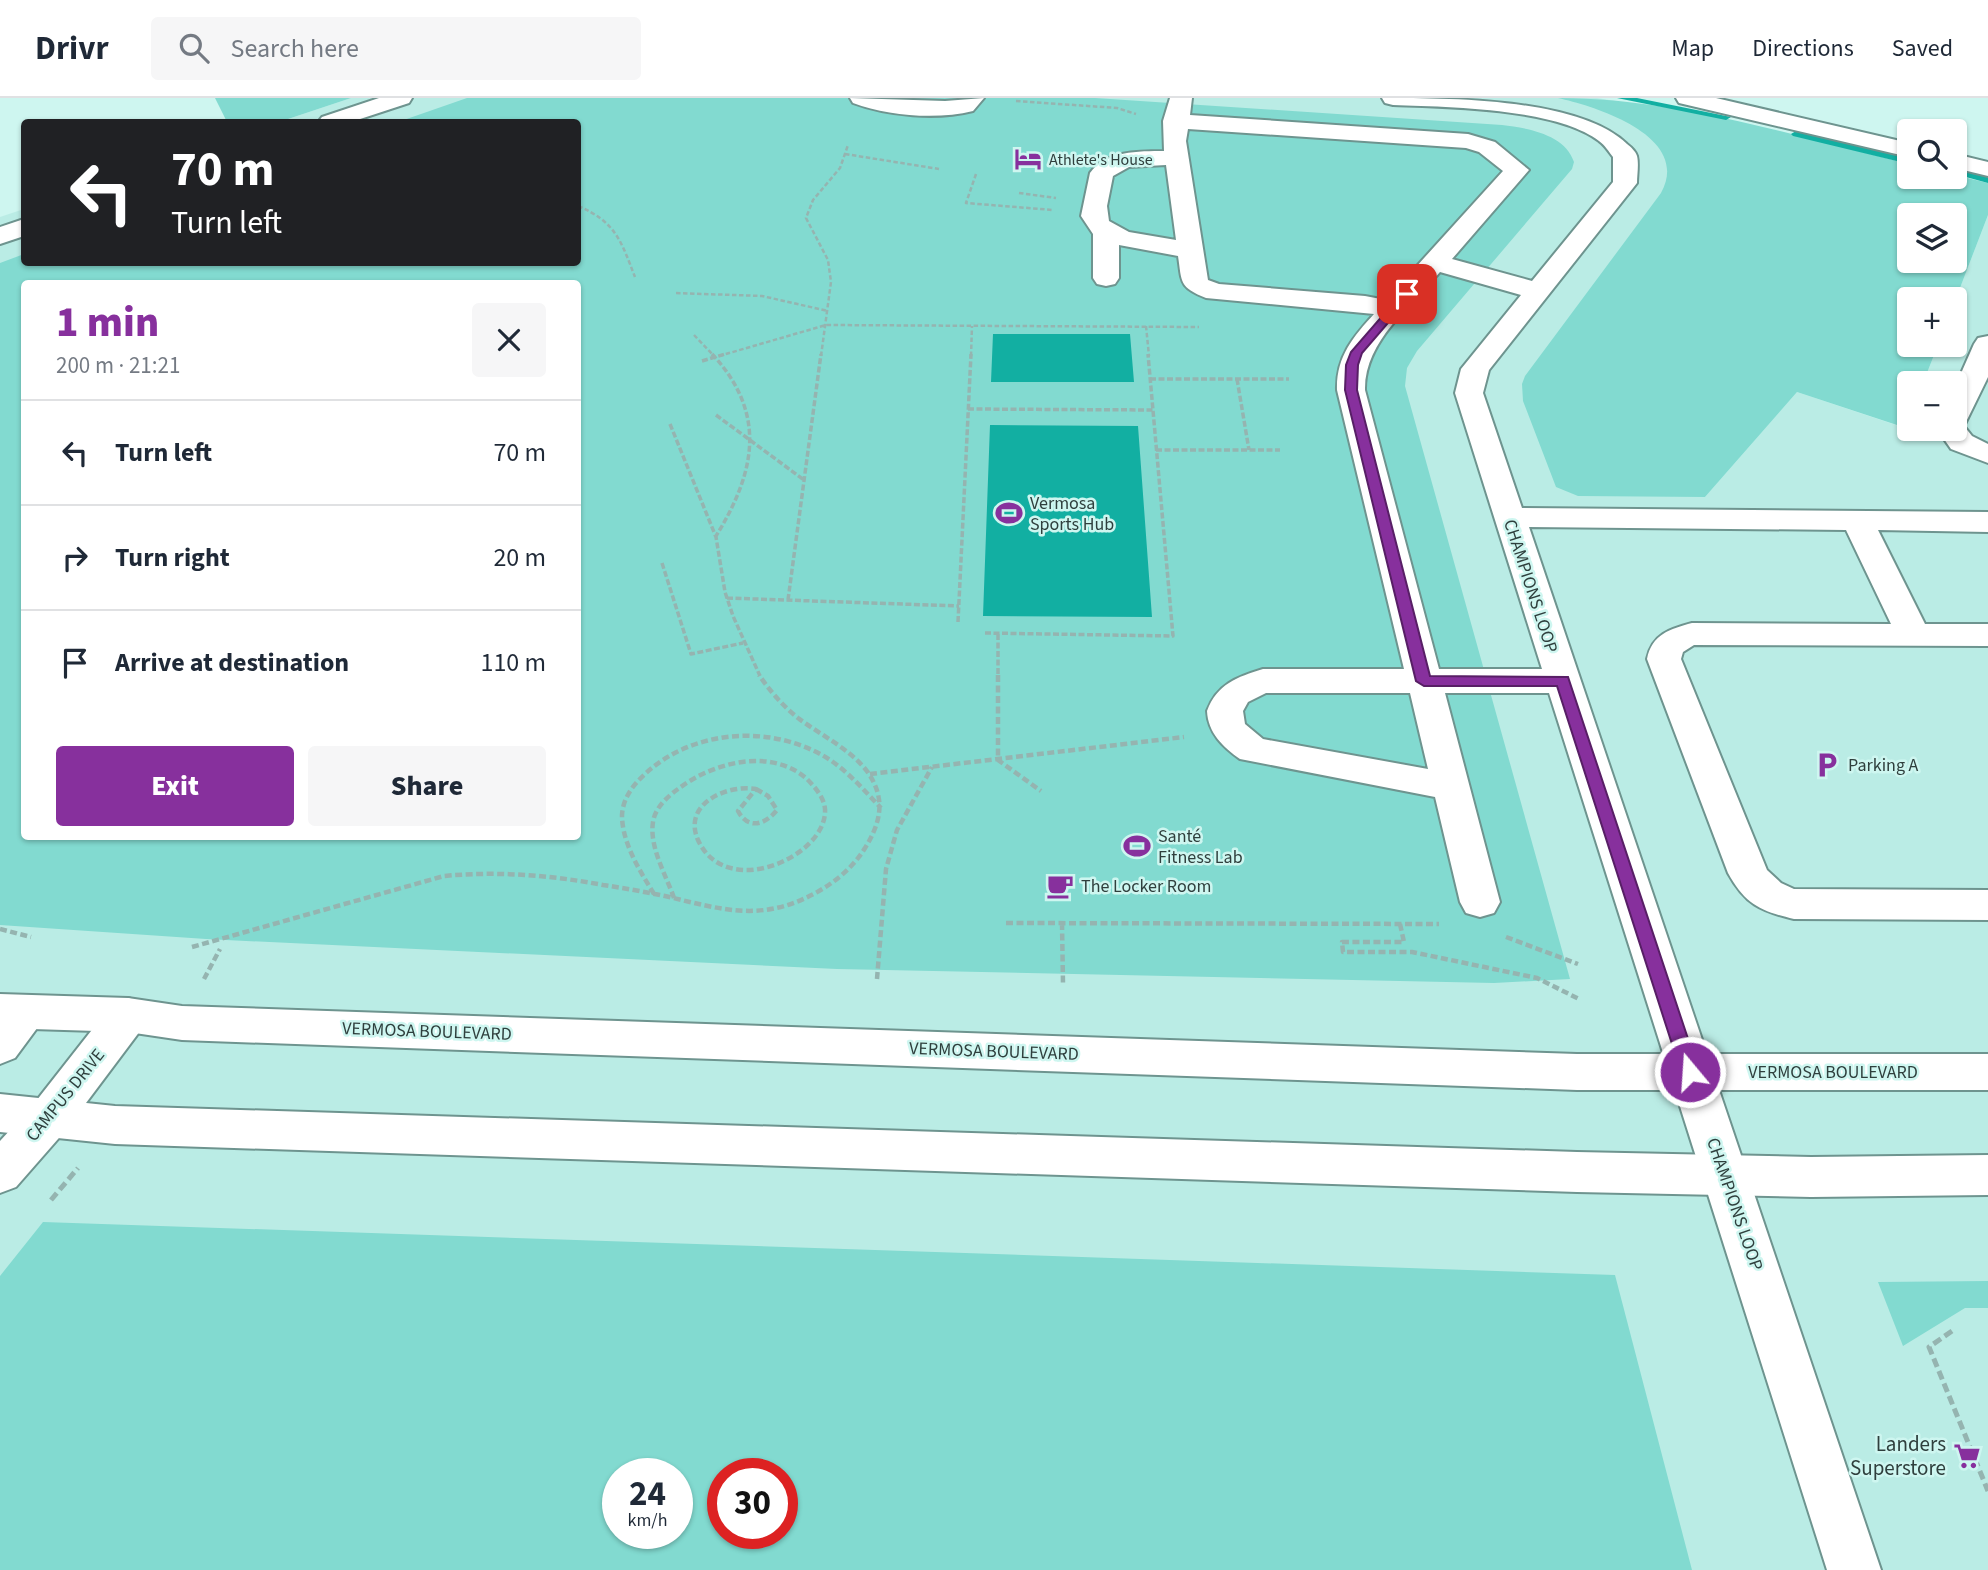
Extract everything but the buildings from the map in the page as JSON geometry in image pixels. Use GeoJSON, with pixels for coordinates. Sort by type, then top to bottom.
{"type":"FeatureCollection","features":[{"type":"Feature","properties":{"kind":"street"},"geometry":{"type":"LineString","coordinates":[[339,119],[401,98]]}},
{"type":"Feature","properties":{"kind":"street"},"geometry":{"type":"LineString","coordinates":[[861,98],[873,103],[951,107],[965,106],[973,98]]}},
{"type":"Feature","properties":{"kind":"street","name":"CHAMPIONS LOOP"},"geometry":{"type":"LineString","coordinates":[[1393,98],[1532,108],[1576,121],[1609,139],[1621,149],[1628,161],[1629,172],[1625,183],[1475,369],[1470,380],[1469,393],[1854,1570]]}},
{"type":"Feature","properties":{"kind":"street"},"geometry":{"type":"LineString","coordinates":[[1687,98],[1897,147]]}},
{"type":"Feature","properties":{"kind":"street"},"geometry":{"type":"LineString","coordinates":[[1393,310],[1365,304],[1206,291],[1192,281],[1176,158],[1178,110],[1468,141],[1487,147],[1514,165],[1517,170],[1357,352],[1352,365],[1351,390],[1480,902]]}},
{"type":"Feature","properties":{"kind":"street"},"geometry":{"type":"LineString","coordinates":[[1176,158],[1124,161],[1107,168],[1102,173],[1094,214],[1099,227],[1106,232],[1129,240],[1188,249]]}},
{"type":"Feature","properties":{"kind":"street"},"geometry":{"type":"LineString","coordinates":[[1967,164],[1988,169]]}},
{"type":"Feature","properties":{"kind":"street"},"geometry":{"type":"LineString","coordinates":[[0,236],[21,228]]}},
{"type":"Feature","properties":{"kind":"street"},"geometry":{"type":"LineString","coordinates":[[1106,232],[1106,278]]}},
{"type":"Feature","properties":{"kind":"street"},"geometry":{"type":"LineString","coordinates":[[1436,263],[1537,291]]}},
{"type":"Feature","properties":{"kind":"street"},"geometry":{"type":"LineString","coordinates":[[1967,392],[1988,344]]}},
{"type":"Feature","properties":{"kind":"street"},"geometry":{"type":"LineString","coordinates":[[1959,441],[1988,454]]}},
{"type":"Feature","properties":{"kind":"street"},"geometry":{"type":"LineString","coordinates":[[1508,517],[1988,522]]}},
{"type":"Feature","properties":{"kind":"street"},"geometry":{"type":"LineString","coordinates":[[1857,522],[1914,635]]}},
{"type":"Feature","properties":{"kind":"street"},"geometry":{"type":"LineString","coordinates":[[1988,635],[1692,634],[1671,642],[1665,650],[1664,659],[1748,873],[1759,889],[1781,902],[1794,904],[1988,905]]}},
{"type":"Feature","properties":{"kind":"street"},"geometry":{"type":"LineString","coordinates":[[1451,787],[1253,750],[1229,732],[1224,720],[1225,708],[1238,691],[1263,681],[1563,681]]}},
{"type":"Feature","properties":{"kind":"street"},"geometry":{"type":"LineString","coordinates":[[0,1046],[14,1011]]}},
{"type":"Feature","properties":{"kind":"street","name":"VERMOSA BOULEVARD"},"geometry":{"type":"LineString","coordinates":[[14,1011],[128,1015],[182,1023],[1577,1072],[1988,1072]]}},
{"type":"Feature","properties":{"kind":"street","name":"CAMPUS DRIVE"},"geometry":{"type":"LineString","coordinates":[[0,1173],[49,1118],[128,1015]]}},
{"type":"Feature","properties":{"kind":"street"},"geometry":{"type":"LineString","coordinates":[[0,1113],[115,1125],[1563,1172],[1811,1177],[1988,1175]]}},
{"type":"Feature","properties":{"kind":"path"},"geometry":{"type":"LineString","coordinates":[[1016,101],[1117,108],[1142,118]]}},
{"type":"Feature","properties":{"kind":"path"},"geometry":{"type":"LineString","coordinates":[[788,600],[827,324],[831,270],[806,218],[813,200],[835,176],[848,145]]}},
{"type":"Feature","properties":{"kind":"path"},"geometry":{"type":"LineString","coordinates":[[845,154],[939,169]]}},
{"type":"Feature","properties":{"kind":"path"},"geometry":{"type":"LineString","coordinates":[[976,174],[966,203],[1060,211]]}},
{"type":"Feature","properties":{"kind":"path"},"geometry":{"type":"LineString","coordinates":[[1019,193],[1065,199]]}},
{"type":"Feature","properties":{"kind":"path"},"geometry":{"type":"LineString","coordinates":[[581,207],[608,220],[616,230],[635,277]]}},
{"type":"Feature","properties":{"kind":"path"},"geometry":{"type":"LineString","coordinates":[[676,293],[771,297],[828,311]]}},
{"type":"Feature","properties":{"kind":"path"},"geometry":{"type":"LineString","coordinates":[[702,361],[827,324],[1199,327]]}},
{"type":"Feature","properties":{"kind":"path"},"geometry":{"type":"LineString","coordinates":[[958,622],[972,325]]}},
{"type":"Feature","properties":{"kind":"path"},"geometry":{"type":"LineString","coordinates":[[985,633],[1173,636],[1146,327]]}},
{"type":"Feature","properties":{"kind":"path"},"geometry":{"type":"LineString","coordinates":[[694,335],[715,357],[737,392],[748,421],[751,440],[752,453],[741,494],[715,536]]}},
{"type":"Feature","properties":{"kind":"path"},"geometry":{"type":"LineString","coordinates":[[1150,379],[1289,379]]}},
{"type":"Feature","properties":{"kind":"path"},"geometry":{"type":"LineString","coordinates":[[1237,379],[1249,450]]}},
{"type":"Feature","properties":{"kind":"path"},"geometry":{"type":"LineString","coordinates":[[968,409],[1153,410]]}},
{"type":"Feature","properties":{"kind":"path"},"geometry":{"type":"LineString","coordinates":[[716,415],[804,480]]}},
{"type":"Feature","properties":{"kind":"path"},"geometry":{"type":"LineString","coordinates":[[192,947],[444,876],[478,872],[532,875],[654,894],[709,909],[738,912],[787,907],[831,884],[851,867],[865,850],[877,827],[881,809],[879,791],[870,774],[854,757],[798,718],[774,695],[743,643],[727,598],[715,536],[670,424]]}},
{"type":"Feature","properties":{"kind":"path"},"geometry":{"type":"LineString","coordinates":[[1156,450],[1280,450]]}},
{"type":"Feature","properties":{"kind":"path"},"geometry":{"type":"LineString","coordinates":[[662,563],[691,654],[743,643]]}},
{"type":"Feature","properties":{"kind":"path"},"geometry":{"type":"LineString","coordinates":[[727,598],[959,606]]}},
{"type":"Feature","properties":{"kind":"path"},"geometry":{"type":"LineString","coordinates":[[998,634],[998,760]]}},
{"type":"Feature","properties":{"kind":"path"},"geometry":{"type":"LineString","coordinates":[[654,894],[635,861],[624,822],[623,805],[633,787],[650,768],[674,752],[721,736],[776,738],[829,758],[847,772],[881,809]]}},
{"type":"Feature","properties":{"kind":"path"},"geometry":{"type":"LineString","coordinates":[[870,774],[1192,736]]}},
{"type":"Feature","properties":{"kind":"path"},"geometry":{"type":"LineString","coordinates":[[998,760],[1041,791]]}},
{"type":"Feature","properties":{"kind":"path"},"geometry":{"type":"LineString","coordinates":[[674,898],[654,838],[653,821],[662,802],[691,777],[709,769],[754,761],[775,764],[809,780],[820,792],[826,806],[823,821],[813,839],[797,855],[773,867],[753,872],[734,871],[714,860],[699,844],[694,830],[697,815],[705,801],[721,791],[738,786],[756,789],[768,795],[777,810],[772,818],[762,823],[750,824],[741,819],[738,811],[756,789]]}},
{"type":"Feature","properties":{"kind":"path"},"geometry":{"type":"LineString","coordinates":[[877,979],[886,869],[897,830],[932,767]]}},
{"type":"Feature","properties":{"kind":"path"},"geometry":{"type":"LineString","coordinates":[[1006,923],[1451,924]]}},
{"type":"Feature","properties":{"kind":"path"},"geometry":{"type":"LineString","coordinates":[[1062,923],[1063,984]]}},
{"type":"Feature","properties":{"kind":"path"},"geometry":{"type":"LineString","coordinates":[[1400,924],[1404,942],[1342,942],[1343,952],[1412,952],[1537,978],[1579,999]]}},
{"type":"Feature","properties":{"kind":"path"},"geometry":{"type":"LineString","coordinates":[[0,929],[31,937]]}},
{"type":"Feature","properties":{"kind":"path"},"geometry":{"type":"LineString","coordinates":[[1501,935],[1578,964]]}},
{"type":"Feature","properties":{"kind":"path"},"geometry":{"type":"LineString","coordinates":[[1952,1331],[1929,1347],[1988,1491]]}},
{"type":"Feature","properties":{"kind":"shaded area"},"geometry":{"type":"Polygon","coordinates":[[[215,98],[351,98],[288,119],[226,119],[215,98]]]}},
{"type":"Feature","properties":{"kind":"shaded area"},"geometry":{"type":"Polygon","coordinates":[[[351,98],[1597,98],[1725,119],[1705,497],[1797,392],[1897,425],[1897,441],[1967,441],[1967,371],[1928,371],[1933,357],[1967,357],[1967,287],[1960,287],[1988,215],[1988,1570],[0,1570],[0,217],[21,210],[21,266],[581,266],[581,119],[288,119],[351,98]]]}},
{"type":"Feature","properties":{"kind":"shaded area","name":"Vermosa Sports Hub"},"geometry":{"type":"Polygon","coordinates":[[[467,98],[1095,98],[1502,125],[1544,134],[1569,152],[1574,162],[1572,169],[1417,351],[1407,368],[1405,386],[1570,979],[1494,983],[837,969],[206,939],[0,925],[0,263],[21,255],[21,266],[581,266],[581,119],[407,119],[467,98]]]}},
{"type":"Feature","properties":{"kind":"shaded area"},"geometry":{"type":"Polygon","coordinates":[[[1558,98],[1647,104],[1735,120],[1897,161],[1897,189],[1967,189],[1967,178],[1988,183],[1988,215],[1967,270],[1967,203],[1897,203],[1897,273],[1966,273],[1960,287],[1897,287],[1897,357],[1933,357],[1928,371],[1897,371],[1897,425],[1797,392],[1705,497],[1578,496],[1556,487],[1523,401],[1522,384],[1525,376],[1661,193],[1667,173],[1664,156],[1653,141],[1636,128],[1595,109],[1558,98]]]}},
{"type":"Feature","properties":{"kind":"shaded area"},"geometry":{"type":"Polygon","coordinates":[[[993,334],[1130,334],[1134,382],[991,382],[993,334]]]}},
{"type":"Feature","properties":{"kind":"shaded area"},"geometry":{"type":"Polygon","coordinates":[[[990,425],[1138,426],[1152,617],[983,616],[990,425]]]}},
{"type":"Feature","properties":{"kind":"shaded area"},"geometry":{"type":"Polygon","coordinates":[[[43,1222],[1615,1275],[1692,1570],[0,1570],[0,1276],[43,1222]]]}},
{"type":"Feature","properties":{"kind":"shaded area"},"geometry":{"type":"Polygon","coordinates":[[[1988,1281],[1988,1308],[1965,1308],[1903,1346],[1878,1282],[1988,1281]]]}},
{"type":"Feature","properties":{"kind":"waterway"},"geometry":{"type":"LineString","coordinates":[[1622,98],[1726,117]]}},
{"type":"Feature","properties":{"kind":"waterway"},"geometry":{"type":"LineString","coordinates":[[1796,134],[1897,158]]}},
{"type":"Feature","properties":{"kind":"waterway"},"geometry":{"type":"LineString","coordinates":[[1967,174],[1988,180]]}},
{"type":"Feature","properties":{"kind":"place","name":"Athlete's House"},"geometry":{"type":"Point","coordinates":[1028,159]}},
{"type":"Feature","properties":{"kind":"place","name":"Vermosa Sports Hub"},"geometry":{"type":"Point","coordinates":[1009,513]}},
{"type":"Feature","properties":{"kind":"place","name":"Parking A"},"geometry":{"type":"Point","coordinates":[1827,765]}},
{"type":"Feature","properties":{"kind":"place","name":"Santé Fitness Lab"},"geometry":{"type":"Point","coordinates":[1137,846]}},
{"type":"Feature","properties":{"kind":"place","name":"The Locker Room"},"geometry":{"type":"Point","coordinates":[1060,886]}},
{"type":"Feature","properties":{"kind":"place","name":"Landers Superstore"},"geometry":{"type":"Point","coordinates":[1967,1456]}},
{"type":"Feature","properties":{"kind":"route"},"geometry":{"type":"LineString","coordinates":[[1407,294],[1357,352],[1350,377],[1351,390],[1424,681],[1563,681],[1690,1072]]}}]}
